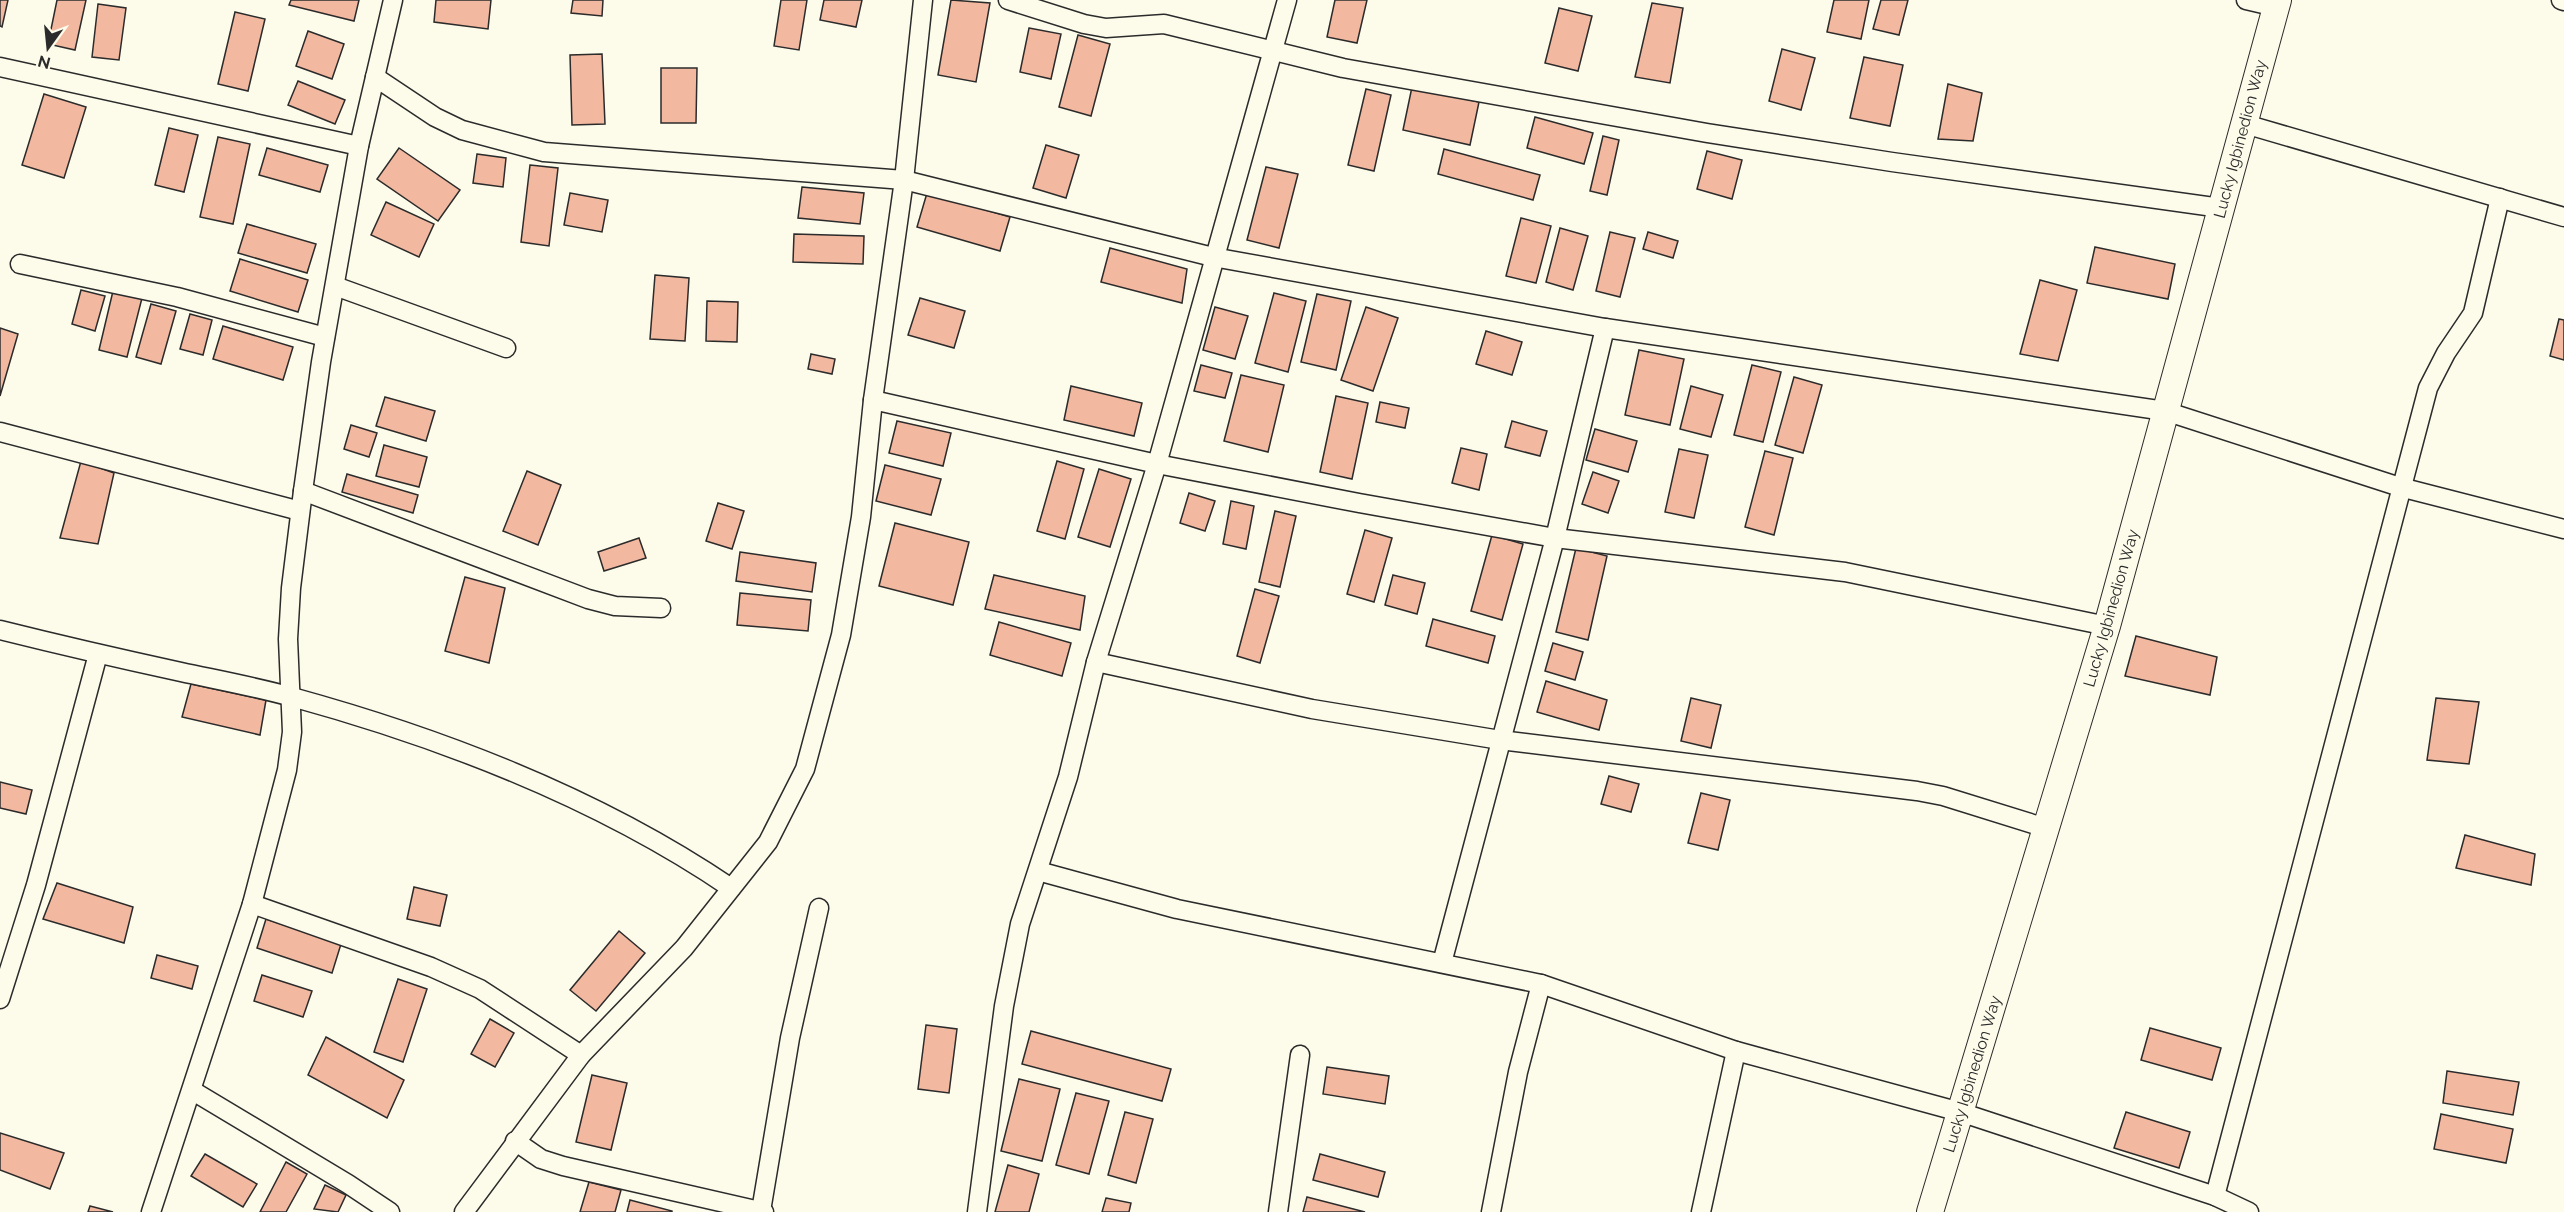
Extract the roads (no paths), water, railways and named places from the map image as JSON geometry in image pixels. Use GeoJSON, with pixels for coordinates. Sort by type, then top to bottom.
{"type":"FeatureCollection","features":[{"type":"Feature","properties":{"kind":"street"},"geometry":{"type":"LineString","coordinates":[[150,1212],[193,1091],[252,904],[287,770],[292,732],[288,639],[300,511],[325,337],[359,146],[393,0]]}},
{"type":"Feature","properties":{"kind":"street"},"geometry":{"type":"LineString","coordinates":[[464,1212],[514,1141],[581,1055],[684,948],[768,842],[805,769],[841,635],[861,517],[873,400],[904,180],[923,0]]}},
{"type":"Feature","properties":{"kind":"street"},"geometry":{"type":"LineString","coordinates":[[1008,0],[1084,24],[1106,28],[1164,24],[1343,68],[1707,133],[1892,162],[2222,208]]}},
{"type":"Feature","properties":{"kind":"street"},"geometry":{"type":"LineString","coordinates":[[977,1212],[1009,979],[1020,924],[1068,777],[1095,662],[1157,464],[1213,257],[1287,0]]}},
{"type":"Feature","properties":{"kind":"street"},"geometry":{"type":"LineString","coordinates":[[2246,0],[2277,4]]}},
{"type":"Feature","properties":{"kind":"street","name":"Lucky Igbinedion Way"},"geometry":{"type":"LineString","coordinates":[[1930,1212],[2107,626],[2277,4]]}},
{"type":"Feature","properties":{"kind":"street"},"geometry":{"type":"LineString","coordinates":[[0,67],[359,146]]}},
{"type":"Feature","properties":{"kind":"street"},"geometry":{"type":"LineString","coordinates":[[375,77],[435,117],[462,130],[544,152],[904,180],[1213,257],[1605,328],[2164,411],[2400,487],[2564,529]]}},
{"type":"Feature","properties":{"kind":"street"},"geometry":{"type":"LineString","coordinates":[[2245,124],[2564,217]]}},
{"type":"Feature","properties":{"kind":"street"},"geometry":{"type":"LineString","coordinates":[[2215,1196],[2400,487],[2432,377],[2473,313],[2500,198]]}},
{"type":"Feature","properties":{"kind":"street"},"geometry":{"type":"LineString","coordinates":[[20,264],[177,297],[325,337]]}},
{"type":"Feature","properties":{"kind":"street"},"geometry":{"type":"LineString","coordinates":[[335,286],[506,348]]}},
{"type":"Feature","properties":{"kind":"street"},"geometry":{"type":"LineString","coordinates":[[1442,963],[1555,538],[1605,328]]}},
{"type":"Feature","properties":{"kind":"street"},"geometry":{"type":"LineString","coordinates":[[873,400],[1157,464],[1555,538],[1845,572],[2107,626]]}},
{"type":"Feature","properties":{"kind":"street"},"geometry":{"type":"LineString","coordinates":[[0,432],[300,511]]}},
{"type":"Feature","properties":{"kind":"street"},"geometry":{"type":"LineString","coordinates":[[303,491],[588,599],[615,606],[661,608]]}},
{"type":"Feature","properties":{"kind":"street"},"geometry":{"type":"LineString","coordinates":[[0,630],[291,696],[436,743],[548,788],[669,848],[731,888]]}},
{"type":"Feature","properties":{"kind":"street"},"geometry":{"type":"LineString","coordinates":[[0,999],[36,885],[98,654]]}},
{"type":"Feature","properties":{"kind":"street"},"geometry":{"type":"LineString","coordinates":[[1095,662],[1312,709],[1500,740],[1917,790],[2046,828]]}},
{"type":"Feature","properties":{"kind":"street"},"geometry":{"type":"LineString","coordinates":[[1038,871],[1177,909],[1541,984],[1736,1052],[1960,1112],[2215,1196],[2249,1212]]}},
{"type":"Feature","properties":{"kind":"street"},"geometry":{"type":"LineString","coordinates":[[252,904],[431,967],[470,984],[510,1007],[581,1055]]}},
{"type":"Feature","properties":{"kind":"street"},"geometry":{"type":"LineString","coordinates":[[514,1141],[541,1159],[563,1166],[763,1212],[788,1048],[819,908]]}},
{"type":"Feature","properties":{"kind":"street"},"geometry":{"type":"LineString","coordinates":[[1491,1212],[1518,1072],[1541,984]]}},
{"type":"Feature","properties":{"kind":"street"},"geometry":{"type":"LineString","coordinates":[[1701,1212],[1736,1052]]}},
{"type":"Feature","properties":{"kind":"street"},"geometry":{"type":"LineString","coordinates":[[1278,1212],[1300,1055]]}},
{"type":"Feature","properties":{"kind":"street"},"geometry":{"type":"LineString","coordinates":[[193,1091],[348,1184],[390,1212]]}}]}
